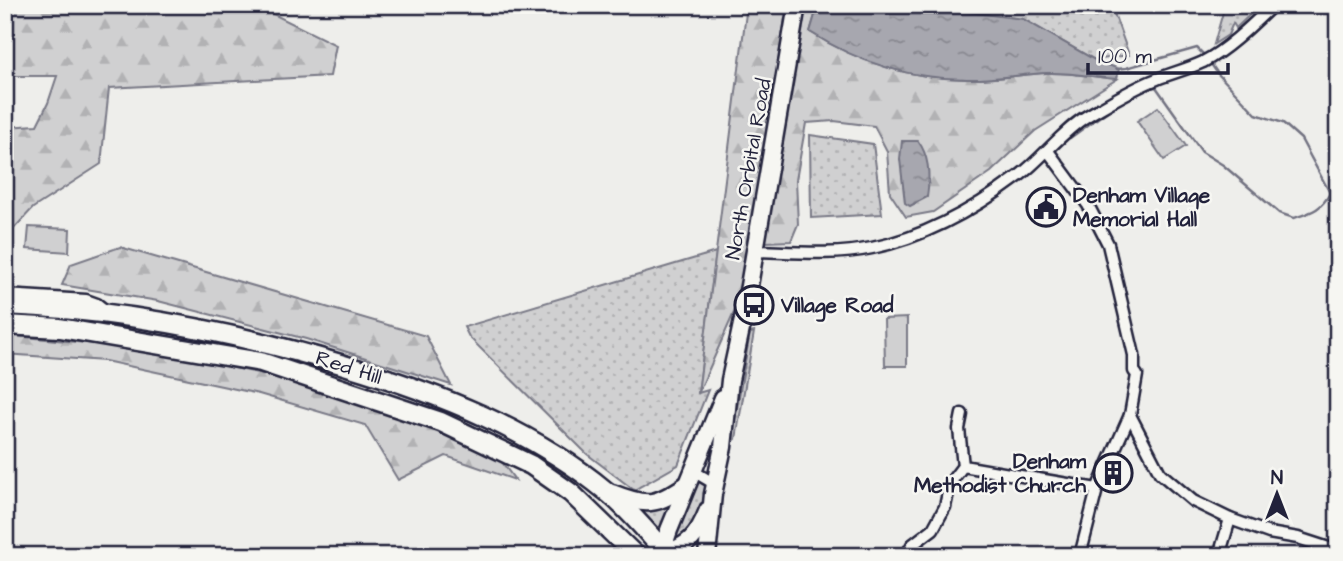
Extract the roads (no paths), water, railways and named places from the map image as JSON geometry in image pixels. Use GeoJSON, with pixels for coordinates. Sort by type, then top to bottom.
{"type":"FeatureCollection","features":[{"type":"Feature","properties":{"kind":"highway","name":"Red Hill"},"geometry":{"type":"LineString","coordinates":[[5,305],[108,313],[205,329],[281,346],[452,401],[514,430],[606,491],[666,555]]}},
{"type":"Feature","properties":{"kind":"highway","name":"Red Hill"},"geometry":{"type":"LineString","coordinates":[[5,325],[60,328],[261,362],[441,422],[531,465],[572,493],[637,554]]}},
{"type":"Feature","properties":{"kind":"main road","name":"North Orbital Road"},"geometry":{"type":"LineString","coordinates":[[707,556],[730,380],[796,12]]}},
{"type":"Feature","properties":{"kind":"main road","name":"North Orbital Road"},"geometry":{"type":"LineString","coordinates":[[666,555],[666,539],[730,380]]}},
{"type":"Feature","properties":{"kind":"main road"},"geometry":{"type":"LineString","coordinates":[[606,491],[644,503],[661,501],[689,478]]}},
{"type":"Feature","properties":{"kind":"main road"},"geometry":{"type":"LineString","coordinates":[[666,555],[689,542],[703,522],[714,489]]}},
{"type":"Feature","properties":{"kind":"street"},"geometry":{"type":"LineString","coordinates":[[755,251],[816,253],[870,249],[900,241],[953,219],[1011,182],[1066,132],[1095,112],[1156,79],[1207,59],[1273,5]]}},
{"type":"Feature","properties":{"kind":"street"},"geometry":{"type":"LineString","coordinates":[[1048,151],[1088,205],[1108,244],[1134,355],[1133,371],[1137,375],[1130,415],[1097,489],[1080,556]]}},
{"type":"Feature","properties":{"kind":"street","name":"Red Hill"},"geometry":{"type":"LineString","coordinates":[[5,295],[86,300],[97,304],[108,313]]}},
{"type":"Feature","properties":{"kind":"street"},"geometry":{"type":"LineString","coordinates":[[906,556],[912,545],[933,529],[944,507],[950,483],[963,466],[960,429],[962,414]]}},
{"type":"Feature","properties":{"kind":"street"},"geometry":{"type":"LineString","coordinates":[[1130,415],[1160,473],[1193,501],[1230,519],[1269,533],[1298,538],[1335,553]]}},
{"type":"Feature","properties":{"kind":"street"},"geometry":{"type":"LineString","coordinates":[[702,448],[723,447]]}},
{"type":"Feature","properties":{"kind":"street"},"geometry":{"type":"LineString","coordinates":[[963,466],[1097,489]]}},
{"type":"Feature","properties":{"kind":"street"},"geometry":{"type":"LineString","coordinates":[[689,478],[714,489]]}},
{"type":"Feature","properties":{"kind":"street"},"geometry":{"type":"LineString","coordinates":[[1219,556],[1230,519]]}},
{"type":"Feature","properties":{"kind":"water"},"geometry":{"type":"Polygon","coordinates":[[[818,5],[944,9],[1023,19],[1095,60],[1119,69],[1117,79],[1056,73],[967,79],[905,72],[846,52],[810,32],[818,5]]]}},
{"type":"Feature","properties":{"kind":"water"},"geometry":{"type":"Polygon","coordinates":[[[902,141],[918,141],[928,168],[927,197],[910,206],[905,203],[900,159],[902,141]]]}},
{"type":"Feature","properties":{"kind":"waterway"},"geometry":{"type":"LineString","coordinates":[[804,8],[817,14]]}},
{"type":"Feature","properties":{"kind":"waterway"},"geometry":{"type":"LineString","coordinates":[[1117,69],[1197,48],[1205,56]]}},
{"type":"Feature","properties":{"kind":"waterway"},"geometry":{"type":"LineString","coordinates":[[1209,61],[1256,114],[1283,123],[1301,139],[1330,193],[1338,198]]}},
{"type":"Feature","properties":{"kind":"waterway"},"geometry":{"type":"LineString","coordinates":[[1070,138],[1125,100],[1156,87],[1202,152],[1223,165],[1279,213],[1294,218],[1306,214],[1319,207],[1330,193]]}},
{"type":"Feature","properties":{"kind":"place","name":"Denham Village Memorial Hall"},"geometry":{"type":"Point","coordinates":[1046,207]}},
{"type":"Feature","properties":{"kind":"place","name":"Village Road"},"geometry":{"type":"Point","coordinates":[754,305]}},
{"type":"Feature","properties":{"kind":"place","name":"Denham Methodist Church"},"geometry":{"type":"Point","coordinates":[1113,473]}}]}
